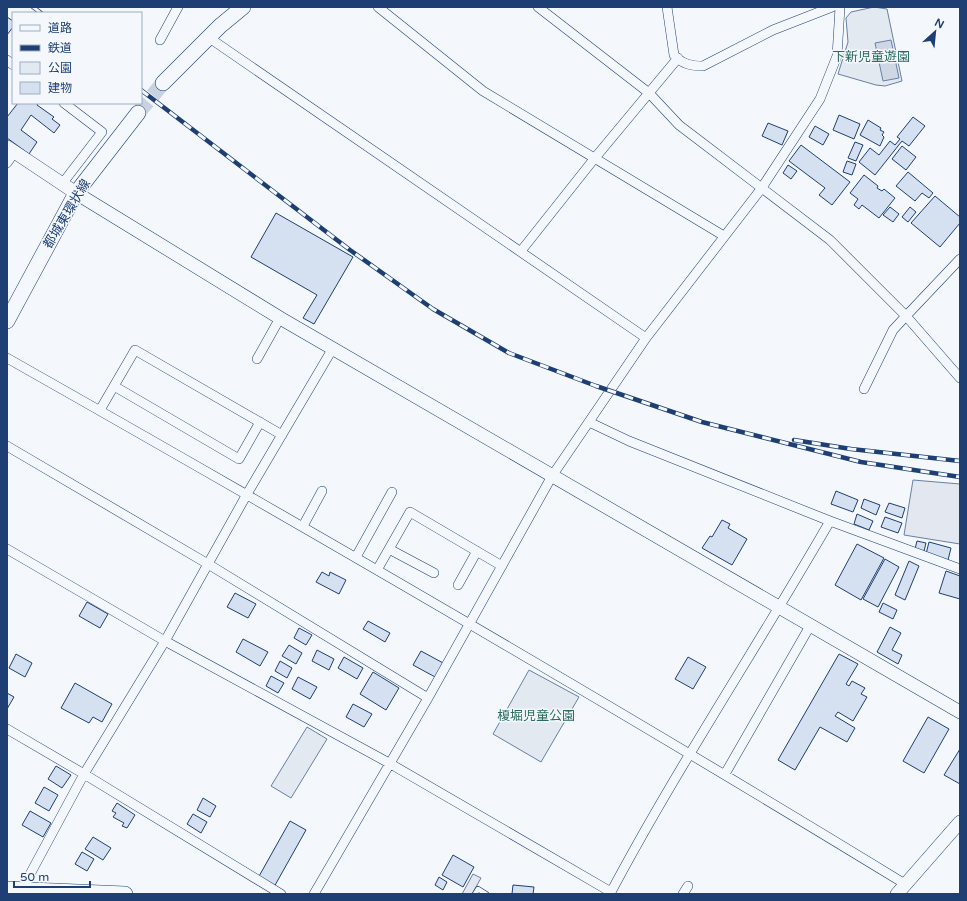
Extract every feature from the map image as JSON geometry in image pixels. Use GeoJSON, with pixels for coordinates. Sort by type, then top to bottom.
{"type":"FeatureCollection","features":[{"type":"Feature","properties":{"kind":"main road"},"geometry":{"type":"LineString","coordinates":[[163,83],[208,37],[243,7]]}},
{"type":"Feature","properties":{"kind":"main road","name":"都城東環状線"},"geometry":{"type":"LineString","coordinates":[[7,321],[76,193],[138,113]]}},
{"type":"Feature","properties":{"kind":"main road"},"geometry":{"type":"LineString","coordinates":[[7,889],[125,894]]}},
{"type":"Feature","properties":{"kind":"street"},"geometry":{"type":"LineString","coordinates":[[160,40],[178,7]]}},
{"type":"Feature","properties":{"kind":"street"},"geometry":{"type":"LineString","coordinates":[[378,7],[483,90],[594,159],[724,236]]}},
{"type":"Feature","properties":{"kind":"street"},"geometry":{"type":"LineString","coordinates":[[538,7],[649,93],[679,125],[761,189],[830,240],[906,316],[960,378]]}},
{"type":"Feature","properties":{"kind":"street"},"geometry":{"type":"LineString","coordinates":[[667,7],[672,49],[678,58],[688,64],[703,66],[773,30],[832,7]]}},
{"type":"Feature","properties":{"kind":"street"},"geometry":{"type":"LineString","coordinates":[[314,894],[428,698],[552,476],[646,338],[761,189],[820,99],[837,56],[840,7]]}},
{"type":"Feature","properties":{"kind":"street"},"geometry":{"type":"LineString","coordinates":[[208,37],[646,338]]}},
{"type":"Feature","properties":{"kind":"street"},"geometry":{"type":"LineString","coordinates":[[521,251],[594,159],[678,58]]}},
{"type":"Feature","properties":{"kind":"street"},"geometry":{"type":"LineString","coordinates":[[62,184],[102,132],[65,104]]}},
{"type":"Feature","properties":{"kind":"street"},"geometry":{"type":"LineString","coordinates":[[9,154],[62,184],[280,318],[960,712]]}},
{"type":"Feature","properties":{"kind":"street"},"geometry":{"type":"LineString","coordinates":[[864,389],[893,330],[960,259]]}},
{"type":"Feature","properties":{"kind":"street"},"geometry":{"type":"LineString","coordinates":[[257,358],[280,318]]}},
{"type":"Feature","properties":{"kind":"street"},"geometry":{"type":"LineString","coordinates":[[25,889],[28,878],[84,774],[165,641],[333,348]]}},
{"type":"Feature","properties":{"kind":"street"},"geometry":{"type":"LineString","coordinates":[[100,410],[135,350],[282,435]]}},
{"type":"Feature","properties":{"kind":"street"},"geometry":{"type":"LineString","coordinates":[[7,358],[248,494],[470,623],[690,753],[905,884]]}},
{"type":"Feature","properties":{"kind":"street"},"geometry":{"type":"LineString","coordinates":[[114,386],[239,459],[260,422]]}},
{"type":"Feature","properties":{"kind":"street"},"geometry":{"type":"LineString","coordinates":[[589,422],[629,441],[830,521],[960,569]]}},
{"type":"Feature","properties":{"kind":"street"},"geometry":{"type":"LineString","coordinates":[[7,446],[208,564],[428,698]]}},
{"type":"Feature","properties":{"kind":"street"},"geometry":{"type":"LineString","coordinates":[[303,526],[322,491]]}},
{"type":"Feature","properties":{"kind":"street"},"geometry":{"type":"LineString","coordinates":[[356,557],[392,492]]}},
{"type":"Feature","properties":{"kind":"street"},"geometry":{"type":"LineString","coordinates":[[377,570],[410,512],[502,566]]}},
{"type":"Feature","properties":{"kind":"street"},"geometry":{"type":"LineString","coordinates":[[7,550],[165,641],[389,763],[610,893],[690,753],[780,609],[830,521]]}},
{"type":"Feature","properties":{"kind":"street"},"geometry":{"type":"LineString","coordinates":[[389,548],[434,572]]}},
{"type":"Feature","properties":{"kind":"street"},"geometry":{"type":"LineString","coordinates":[[458,585],[477,551]]}},
{"type":"Feature","properties":{"kind":"street"},"geometry":{"type":"LineString","coordinates":[[724,774],[810,626]]}},
{"type":"Feature","properties":{"kind":"street"},"geometry":{"type":"LineString","coordinates":[[7,729],[281,894]]}},
{"type":"Feature","properties":{"kind":"street"},"geometry":{"type":"LineString","coordinates":[[897,894],[960,822]]}},
{"type":"Feature","properties":{"kind":"lane"},"geometry":{"type":"LineString","coordinates":[[475,894],[478,889],[486,894]]}},
{"type":"Feature","properties":{"kind":"green space","name":"下新児童遊園"},"geometry":{"type":"Polygon","coordinates":[[[874,7],[887,9],[902,81],[885,86],[876,85],[838,74],[848,42],[846,18],[851,12],[874,7]]]}},
{"type":"Feature","properties":{"kind":"green space","name":"榎堀児童公園"},"geometry":{"type":"Polygon","coordinates":[[[529,670],[579,697],[541,762],[493,734],[529,670]]]}},
{"type":"Feature","properties":{"kind":"green space"},"geometry":{"type":"Polygon","coordinates":[[[307,727],[327,739],[291,798],[271,786],[307,727]]]}},
{"type":"Feature","properties":{"kind":"shaded area"},"geometry":{"type":"Polygon","coordinates":[[[891,40],[899,78],[883,81],[875,43],[891,40]]]}},
{"type":"Feature","properties":{"kind":"shaded area"},"geometry":{"type":"Polygon","coordinates":[[[913,480],[960,484],[960,544],[904,535],[913,480]]]}},
{"type":"Feature","properties":{"kind":"shaded area"},"geometry":{"type":"Polygon","coordinates":[[[473,874],[481,878],[472,894],[462,894],[473,874]]]}},
{"type":"Feature","properties":{"kind":"building"},"geometry":{"type":"Polygon","coordinates":[[[7,17],[12,20],[12,28],[7,35],[7,17]]]}},
{"type":"Feature","properties":{"kind":"building"},"geometry":{"type":"Polygon","coordinates":[[[17,104],[38,104],[54,117],[52,119],[60,125],[54,133],[31,115],[21,130],[37,142],[29,154],[7,138],[7,117],[17,104]]]}},
{"type":"Feature","properties":{"kind":"building"},"geometry":{"type":"Polygon","coordinates":[[[839,115],[860,124],[854,139],[833,130],[839,115]]]}},
{"type":"Feature","properties":{"kind":"building"},"geometry":{"type":"Polygon","coordinates":[[[913,117],[925,126],[909,146],[902,141],[875,175],[859,162],[870,148],[879,155],[890,141],[895,145],[900,139],[897,137],[913,117]]]}},
{"type":"Feature","properties":{"kind":"building"},"geometry":{"type":"Polygon","coordinates":[[[868,120],[881,128],[880,130],[884,132],[882,135],[884,137],[880,146],[860,135],[868,120]]]}},
{"type":"Feature","properties":{"kind":"building"},"geometry":{"type":"Polygon","coordinates":[[[768,123],[788,131],[782,145],[762,136],[768,123]]]}},
{"type":"Feature","properties":{"kind":"building"},"geometry":{"type":"Polygon","coordinates":[[[815,126],[829,134],[823,145],[809,137],[815,126]]]}},
{"type":"Feature","properties":{"kind":"building"},"geometry":{"type":"Polygon","coordinates":[[[855,142],[863,145],[856,161],[848,158],[855,142]]]}},
{"type":"Feature","properties":{"kind":"building"},"geometry":{"type":"Polygon","coordinates":[[[801,145],[850,182],[832,205],[819,195],[825,188],[789,161],[801,145]]]}},
{"type":"Feature","properties":{"kind":"building"},"geometry":{"type":"Polygon","coordinates":[[[902,146],[916,157],[906,170],[892,159],[902,146]]]}},
{"type":"Feature","properties":{"kind":"building"},"geometry":{"type":"Polygon","coordinates":[[[847,161],[856,164],[852,175],[843,172],[847,161]]]}},
{"type":"Feature","properties":{"kind":"building"},"geometry":{"type":"Polygon","coordinates":[[[788,165],[797,171],[791,179],[783,173],[788,165]]]}},
{"type":"Feature","properties":{"kind":"building"},"geometry":{"type":"Polygon","coordinates":[[[908,172],[933,193],[929,198],[922,193],[915,201],[896,186],[908,172]]]}},
{"type":"Feature","properties":{"kind":"building"},"geometry":{"type":"Polygon","coordinates":[[[864,175],[878,186],[877,188],[882,191],[884,189],[895,198],[879,218],[862,205],[859,209],[854,205],[858,199],[850,193],[864,175]]]}},
{"type":"Feature","properties":{"kind":"building"},"geometry":{"type":"Polygon","coordinates":[[[935,196],[960,217],[960,223],[940,247],[911,223],[935,196]]]}},
{"type":"Feature","properties":{"kind":"building"},"geometry":{"type":"Polygon","coordinates":[[[890,207],[899,214],[893,222],[883,215],[890,207]]]}},
{"type":"Feature","properties":{"kind":"building"},"geometry":{"type":"Polygon","coordinates":[[[910,207],[916,212],[908,222],[902,217],[910,207]]]}},
{"type":"Feature","properties":{"kind":"building"},"geometry":{"type":"Polygon","coordinates":[[[276,213],[353,257],[314,324],[303,318],[317,295],[251,257],[276,213]]]}},
{"type":"Feature","properties":{"kind":"building"},"geometry":{"type":"Polygon","coordinates":[[[836,491],[858,500],[853,512],[831,504],[836,491]]]}},
{"type":"Feature","properties":{"kind":"building"},"geometry":{"type":"Polygon","coordinates":[[[864,499],[880,505],[876,515],[861,508],[864,499]]]}},
{"type":"Feature","properties":{"kind":"building"},"geometry":{"type":"Polygon","coordinates":[[[889,503],[905,508],[902,518],[885,512],[889,503]]]}},
{"type":"Feature","properties":{"kind":"building"},"geometry":{"type":"Polygon","coordinates":[[[857,514],[873,521],[869,530],[854,524],[857,514]]]}},
{"type":"Feature","properties":{"kind":"building"},"geometry":{"type":"Polygon","coordinates":[[[885,517],[902,523],[898,533],[881,527],[885,517]]]}},
{"type":"Feature","properties":{"kind":"building"},"geometry":{"type":"Polygon","coordinates":[[[722,520],[730,524],[728,528],[747,539],[732,565],[702,548],[710,536],[712,537],[722,520]]]}},
{"type":"Feature","properties":{"kind":"building"},"geometry":{"type":"Polygon","coordinates":[[[917,541],[926,543],[924,551],[915,549],[917,541]]]}},
{"type":"Feature","properties":{"kind":"building"},"geometry":{"type":"Polygon","coordinates":[[[929,542],[951,548],[948,560],[926,554],[929,542]]]}},
{"type":"Feature","properties":{"kind":"building"},"geometry":{"type":"Polygon","coordinates":[[[857,544],[884,558],[861,600],[835,585],[857,544]]]}},
{"type":"Feature","properties":{"kind":"building"},"geometry":{"type":"Polygon","coordinates":[[[885,559],[899,567],[878,607],[863,599],[885,559]]]}},
{"type":"Feature","properties":{"kind":"building"},"geometry":{"type":"Polygon","coordinates":[[[909,561],[919,566],[905,600],[895,595],[909,561]]]}},
{"type":"Feature","properties":{"kind":"building"},"geometry":{"type":"Polygon","coordinates":[[[946,571],[960,576],[960,599],[939,593],[946,571]]]}},
{"type":"Feature","properties":{"kind":"building"},"geometry":{"type":"Polygon","coordinates":[[[322,572],[329,576],[330,572],[346,580],[339,594],[316,582],[322,572]]]}},
{"type":"Feature","properties":{"kind":"building"},"geometry":{"type":"Polygon","coordinates":[[[235,593],[256,604],[248,618],[227,607],[235,593]]]}},
{"type":"Feature","properties":{"kind":"building"},"geometry":{"type":"Polygon","coordinates":[[[87,602],[108,614],[100,628],[79,616],[87,602]]]}},
{"type":"Feature","properties":{"kind":"building"},"geometry":{"type":"Polygon","coordinates":[[[883,603],[897,610],[893,619],[879,612],[883,603]]]}},
{"type":"Feature","properties":{"kind":"building"},"geometry":{"type":"Polygon","coordinates":[[[368,621],[390,633],[385,642],[363,629],[368,621]]]}},
{"type":"Feature","properties":{"kind":"building"},"geometry":{"type":"Polygon","coordinates":[[[890,627],[901,633],[892,650],[902,655],[898,664],[877,652],[890,627]]]}},
{"type":"Feature","properties":{"kind":"building"},"geometry":{"type":"Polygon","coordinates":[[[299,628],[312,635],[306,645],[294,638],[299,628]]]}},
{"type":"Feature","properties":{"kind":"building"},"geometry":{"type":"Polygon","coordinates":[[[243,639],[268,652],[260,666],[236,652],[243,639]]]}},
{"type":"Feature","properties":{"kind":"building"},"geometry":{"type":"Polygon","coordinates":[[[289,645],[302,653],[296,664],[282,656],[289,645]]]}},
{"type":"Feature","properties":{"kind":"building"},"geometry":{"type":"Polygon","coordinates":[[[317,650],[334,659],[329,670],[312,661],[317,650]]]}},
{"type":"Feature","properties":{"kind":"building"},"geometry":{"type":"Polygon","coordinates":[[[421,651],[445,664],[437,678],[413,665],[421,651]]]}},
{"type":"Feature","properties":{"kind":"building"},"geometry":{"type":"Polygon","coordinates":[[[16,654],[32,663],[25,677],[9,668],[16,654]]]}},
{"type":"Feature","properties":{"kind":"building"},"geometry":{"type":"Polygon","coordinates":[[[839,654],[858,664],[846,684],[849,686],[852,681],[865,688],[861,694],[867,697],[853,721],[838,712],[835,716],[855,728],[847,742],[820,727],[795,770],[778,760],[839,654]]]}},
{"type":"Feature","properties":{"kind":"building"},"geometry":{"type":"Polygon","coordinates":[[[344,657],[363,668],[357,679],[338,668],[344,657]]]}},
{"type":"Feature","properties":{"kind":"building"},"geometry":{"type":"Polygon","coordinates":[[[688,657],[706,667],[693,689],[675,679],[688,657]]]}},
{"type":"Feature","properties":{"kind":"building"},"geometry":{"type":"Polygon","coordinates":[[[280,661],[292,668],[287,678],[275,671],[280,661]]]}},
{"type":"Feature","properties":{"kind":"building"},"geometry":{"type":"Polygon","coordinates":[[[373,672],[399,688],[386,710],[360,694],[373,672]]]}},
{"type":"Feature","properties":{"kind":"building"},"geometry":{"type":"Polygon","coordinates":[[[271,676],[284,683],[278,693],[266,686],[271,676]]]}},
{"type":"Feature","properties":{"kind":"building"},"geometry":{"type":"Polygon","coordinates":[[[298,677],[317,687],[310,699],[292,689],[298,677]]]}},
{"type":"Feature","properties":{"kind":"building"},"geometry":{"type":"Polygon","coordinates":[[[75,683],[112,704],[102,722],[93,717],[89,723],[61,708],[75,683]]]}},
{"type":"Feature","properties":{"kind":"building"},"geometry":{"type":"Polygon","coordinates":[[[7,693],[14,697],[7,709],[7,693]]]}},
{"type":"Feature","properties":{"kind":"building"},"geometry":{"type":"Polygon","coordinates":[[[353,704],[372,714],[364,727],[346,717],[353,704]]]}},
{"type":"Feature","properties":{"kind":"building"},"geometry":{"type":"Polygon","coordinates":[[[928,717],[949,729],[924,773],[903,761],[928,717]]]}},
{"type":"Feature","properties":{"kind":"building"},"geometry":{"type":"Polygon","coordinates":[[[960,749],[960,784],[944,775],[960,749]]]}},
{"type":"Feature","properties":{"kind":"building"},"geometry":{"type":"Polygon","coordinates":[[[56,766],[71,775],[62,788],[48,779],[56,766]]]}},
{"type":"Feature","properties":{"kind":"building"},"geometry":{"type":"Polygon","coordinates":[[[44,787],[58,795],[49,811],[35,803],[44,787]]]}},
{"type":"Feature","properties":{"kind":"building"},"geometry":{"type":"Polygon","coordinates":[[[203,798],[216,806],[210,817],[197,810],[203,798]]]}},
{"type":"Feature","properties":{"kind":"building"},"geometry":{"type":"Polygon","coordinates":[[[117,803],[135,815],[127,828],[122,826],[124,823],[113,817],[116,813],[112,811],[117,803]]]}},
{"type":"Feature","properties":{"kind":"building"},"geometry":{"type":"Polygon","coordinates":[[[30,811],[51,823],[43,837],[22,825],[30,811]]]}},
{"type":"Feature","properties":{"kind":"building"},"geometry":{"type":"Polygon","coordinates":[[[193,814],[207,822],[201,833],[187,824],[193,814]]]}},
{"type":"Feature","properties":{"kind":"building"},"geometry":{"type":"Polygon","coordinates":[[[290,821],[306,830],[274,887],[258,878],[290,821]]]}},
{"type":"Feature","properties":{"kind":"building"},"geometry":{"type":"Polygon","coordinates":[[[93,837],[111,848],[103,860],[85,849],[93,837]]]}},
{"type":"Feature","properties":{"kind":"building"},"geometry":{"type":"Polygon","coordinates":[[[82,852],[94,859],[87,871],[75,864],[82,852]]]}},
{"type":"Feature","properties":{"kind":"building"},"geometry":{"type":"Polygon","coordinates":[[[453,855],[474,867],[463,887],[442,875],[453,855]]]}},
{"type":"Feature","properties":{"kind":"building"},"geometry":{"type":"Polygon","coordinates":[[[439,877],[447,882],[443,890],[435,885],[439,877]]]}},
{"type":"Feature","properties":{"kind":"building"},"geometry":{"type":"Polygon","coordinates":[[[513,885],[534,887],[533,894],[512,894],[513,885]]]}},
{"type":"Feature","properties":{"kind":"tunnel"},"geometry":{"type":"LineString","coordinates":[[138,113],[163,83]]}},
{"type":"Feature","properties":{"kind":"railway"},"geometry":{"type":"LineString","coordinates":[[33,7],[40,12]]}},
{"type":"Feature","properties":{"kind":"railway"},"geometry":{"type":"LineString","coordinates":[[142,91],[350,250],[433,309],[509,353],[596,386],[702,422],[861,462],[960,477]]}},
{"type":"Feature","properties":{"kind":"railway"},"geometry":{"type":"LineString","coordinates":[[794,440],[851,449],[960,461]]}}]}
